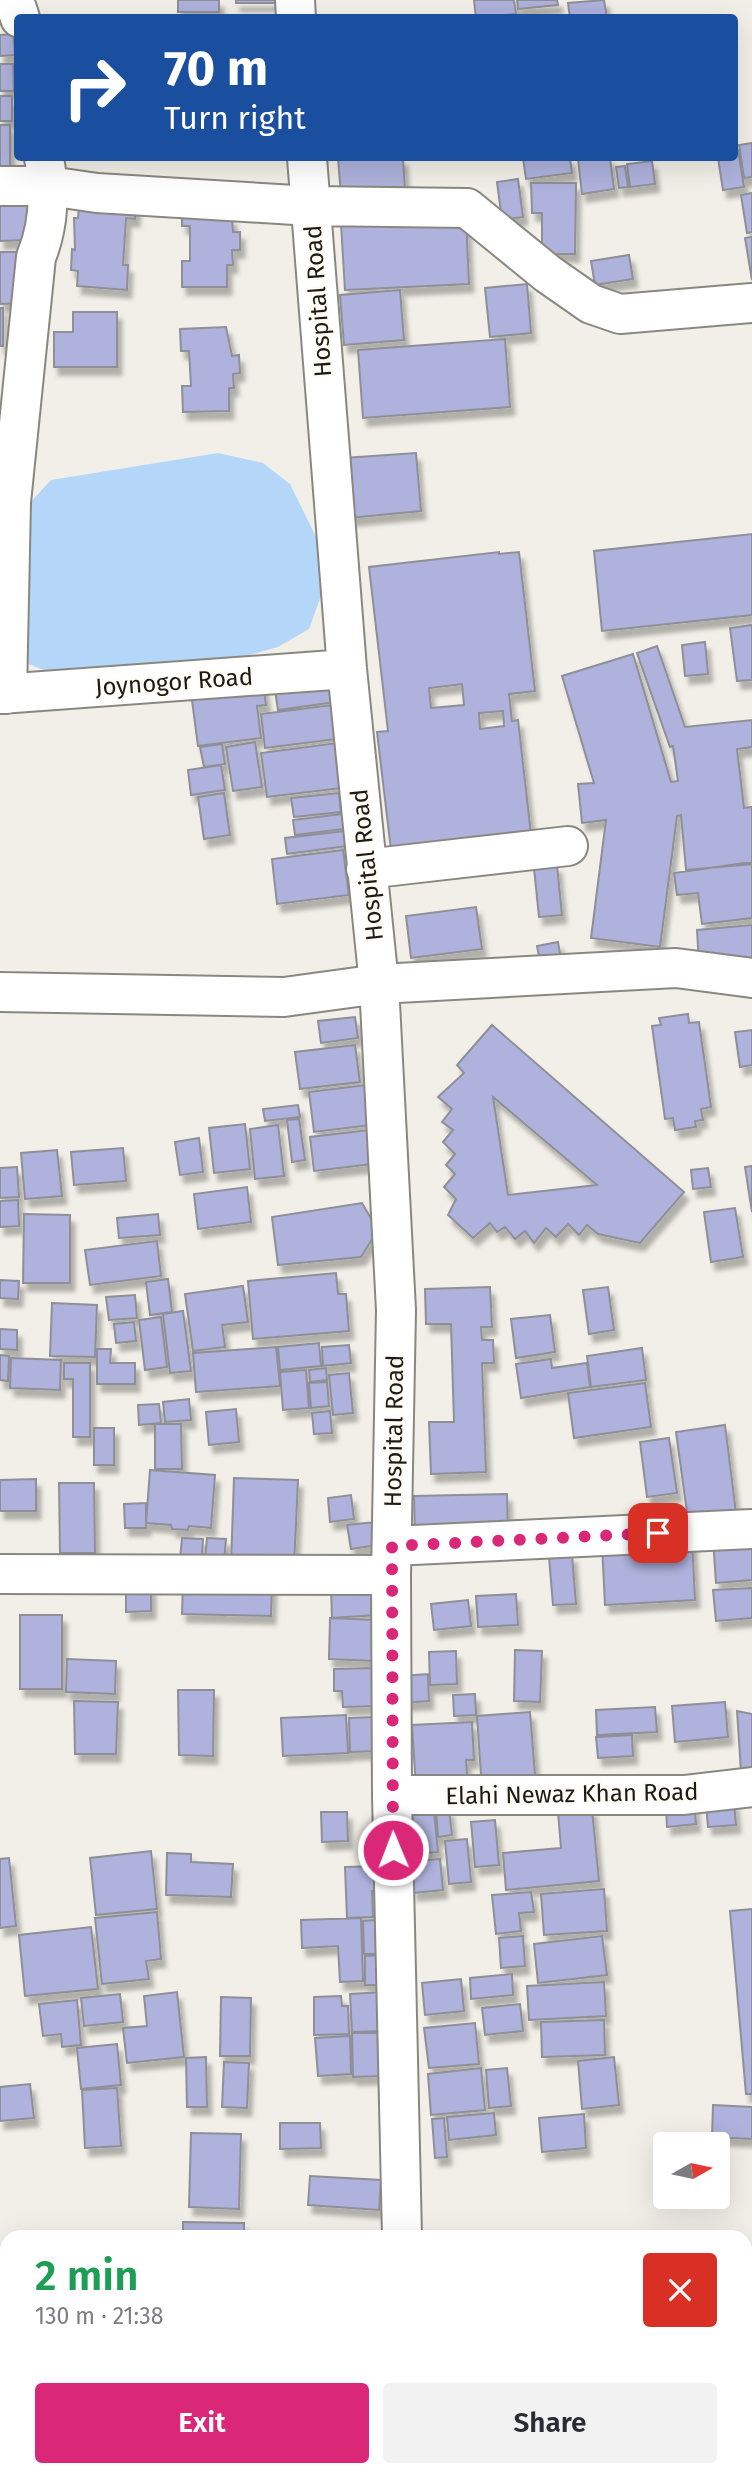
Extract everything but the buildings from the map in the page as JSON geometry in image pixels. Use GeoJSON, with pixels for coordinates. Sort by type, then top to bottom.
{"type":"FeatureCollection","features":[{"type":"Feature","properties":{"kind":"street","name":"Hospital Road"},"geometry":{"type":"LineString","coordinates":[[307,161],[347,669],[379,984],[396,1310],[391,1560],[392,1795],[401,2230]]}},
{"type":"Feature","properties":{"kind":"street"},"geometry":{"type":"LineString","coordinates":[[3,694],[11,502],[36,257],[42,242],[46,172]]}},
{"type":"Feature","properties":{"kind":"street"},"geometry":{"type":"LineString","coordinates":[[0,187],[46,172],[97,193],[311,206],[467,208],[548,274],[591,304],[620,314],[752,303]]}},
{"type":"Feature","properties":{"kind":"street","name":"Joynogor Road"},"geometry":{"type":"LineString","coordinates":[[3,694],[347,669]]}},
{"type":"Feature","properties":{"kind":"street"},"geometry":{"type":"LineString","coordinates":[[366,869],[568,846]]}},
{"type":"Feature","properties":{"kind":"street"},"geometry":{"type":"LineString","coordinates":[[0,992],[284,997],[379,984],[676,968],[752,978]]}},
{"type":"Feature","properties":{"kind":"street"},"geometry":{"type":"LineString","coordinates":[[0,1574],[391,1560],[752,1529]]}},
{"type":"Feature","properties":{"kind":"street","name":"Elahi Newaz Khan Road"},"geometry":{"type":"LineString","coordinates":[[392,1795],[684,1796],[752,1787]]}},
{"type":"Feature","properties":{"kind":"water"},"geometry":{"type":"Polygon","coordinates":[[[218,453],[263,463],[290,484],[316,537],[326,582],[309,629],[278,647],[213,665],[54,674],[26,663],[27,506],[51,480],[218,453]]]}},
{"type":"Feature","properties":{"kind":"route"},"geometry":{"type":"LineString","coordinates":[[393,1850],[392,1546],[658,1533]]}}]}
